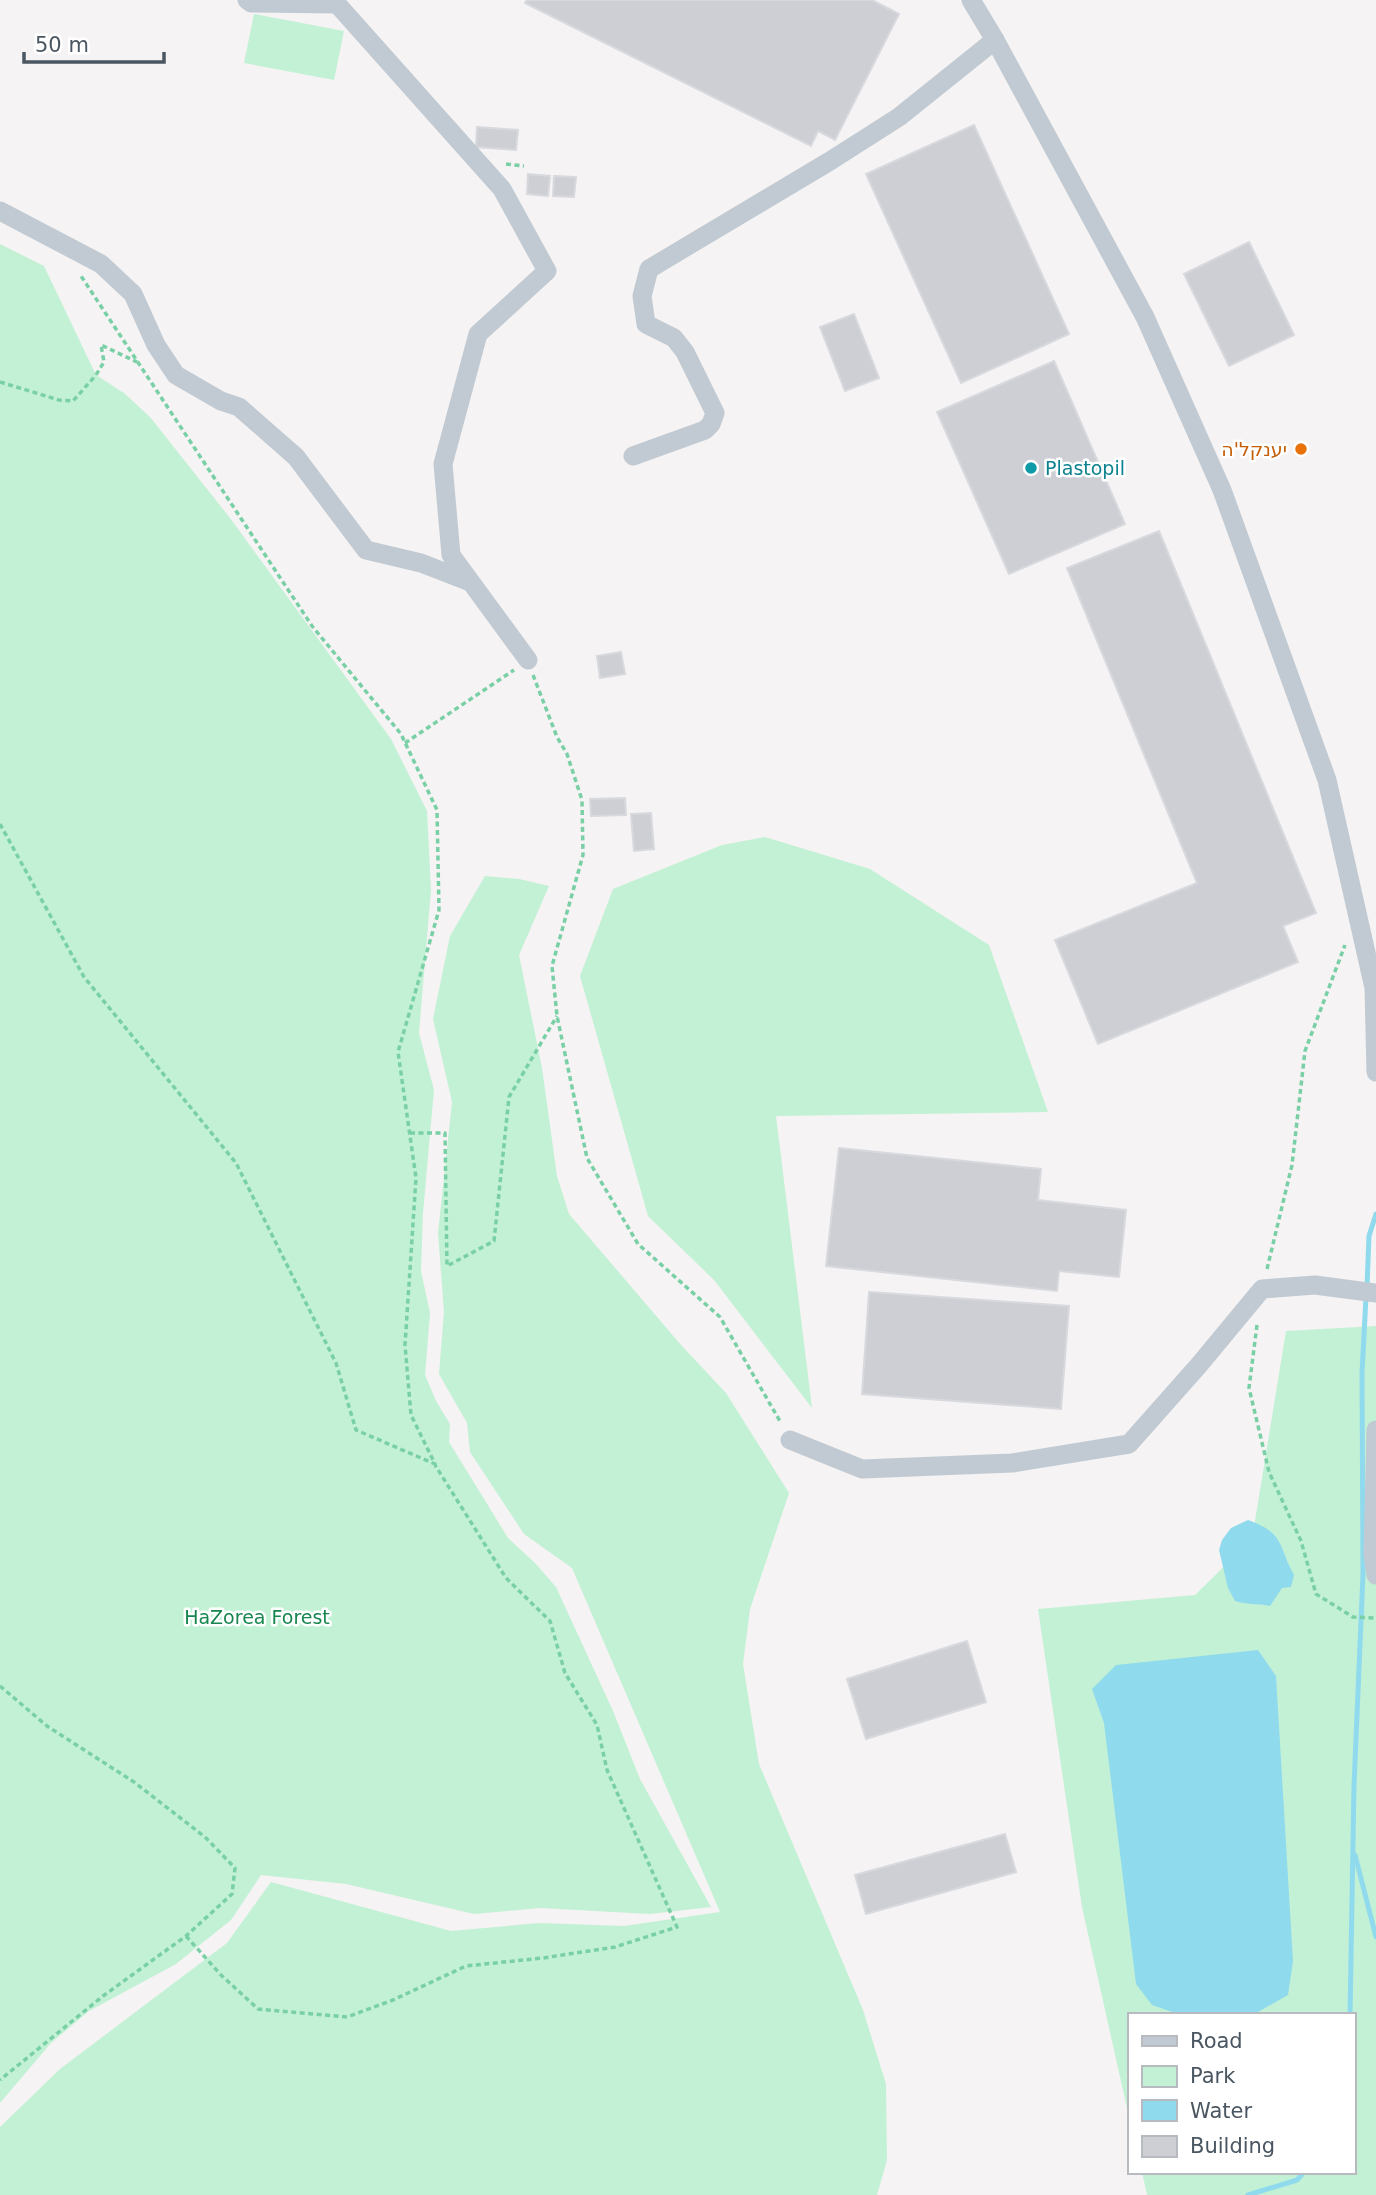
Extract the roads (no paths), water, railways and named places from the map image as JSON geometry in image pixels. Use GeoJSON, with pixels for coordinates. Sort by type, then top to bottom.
{"type":"FeatureCollection","features":[{"type":"Feature","properties":{"kind":"street"},"geometry":{"type":"LineString","coordinates":[[247,0],[251,3],[337,2],[502,189],[547,271],[478,334],[443,464],[451,555],[528,660]]}},
{"type":"Feature","properties":{"kind":"street"},"geometry":{"type":"LineString","coordinates":[[971,0],[1145,317],[1222,490],[1327,780],[1374,988],[1376,1072]]}},
{"type":"Feature","properties":{"kind":"street"},"geometry":{"type":"LineString","coordinates":[[633,456],[705,430],[711,424],[715,413],[685,352],[674,338],[646,324],[642,296],[649,269],[899,117],[995,40]]}},
{"type":"Feature","properties":{"kind":"street"},"geometry":{"type":"LineString","coordinates":[[0,211],[101,264],[133,294],[156,345],[176,375],[221,401],[239,407],[296,457],[366,550],[421,562],[471,582]]}},
{"type":"Feature","properties":{"kind":"street"},"geometry":{"type":"LineString","coordinates":[[790,1440],[862,1469],[1012,1463],[1129,1444],[1262,1290],[1315,1285],[1376,1293]]}},
{"type":"Feature","properties":{"kind":"street"},"geometry":{"type":"LineString","coordinates":[[1376,1430],[1373,1555],[1376,1575]]}},
{"type":"Feature","properties":{"kind":"water"},"geometry":{"type":"Polygon","coordinates":[[[1248,1520],[1275,1535],[1294,1575],[1291,1587],[1282,1588],[1270,1606],[1235,1601],[1228,1588],[1219,1550],[1222,1540],[1231,1528],[1248,1520]]]}},
{"type":"Feature","properties":{"kind":"water"},"geometry":{"type":"Polygon","coordinates":[[[1258,1650],[1276,1676],[1293,1961],[1288,1995],[1258,2012],[1175,2013],[1152,2005],[1136,1984],[1104,1723],[1092,1689],[1116,1665],[1258,1650]]]}},
{"type":"Feature","properties":{"kind":"waterway"},"geometry":{"type":"LineString","coordinates":[[1367,1287],[1369,1236],[1376,1214]]}},
{"type":"Feature","properties":{"kind":"waterway"},"geometry":{"type":"LineString","coordinates":[[1350,2013],[1354,1786],[1363,1574],[1362,1373],[1366,1297]]}},
{"type":"Feature","properties":{"kind":"waterway"},"geometry":{"type":"LineString","coordinates":[[1355,1855],[1376,1937]]}},
{"type":"Feature","properties":{"kind":"waterway"},"geometry":{"type":"LineString","coordinates":[[1248,2195],[1297,2180],[1302,2174]]}},
{"type":"Feature","properties":{"kind":"place","name":"יענקל'ה"},"geometry":{"type":"Point","coordinates":[1301,449]}},
{"type":"Feature","properties":{"kind":"place","name":"Plastopil"},"geometry":{"type":"Point","coordinates":[1031,468]}},
{"type":"Feature","properties":{"kind":"park label","name":"HaZorea Forest"},"geometry":{"type":"Point","coordinates":[257,1617]}}]}
